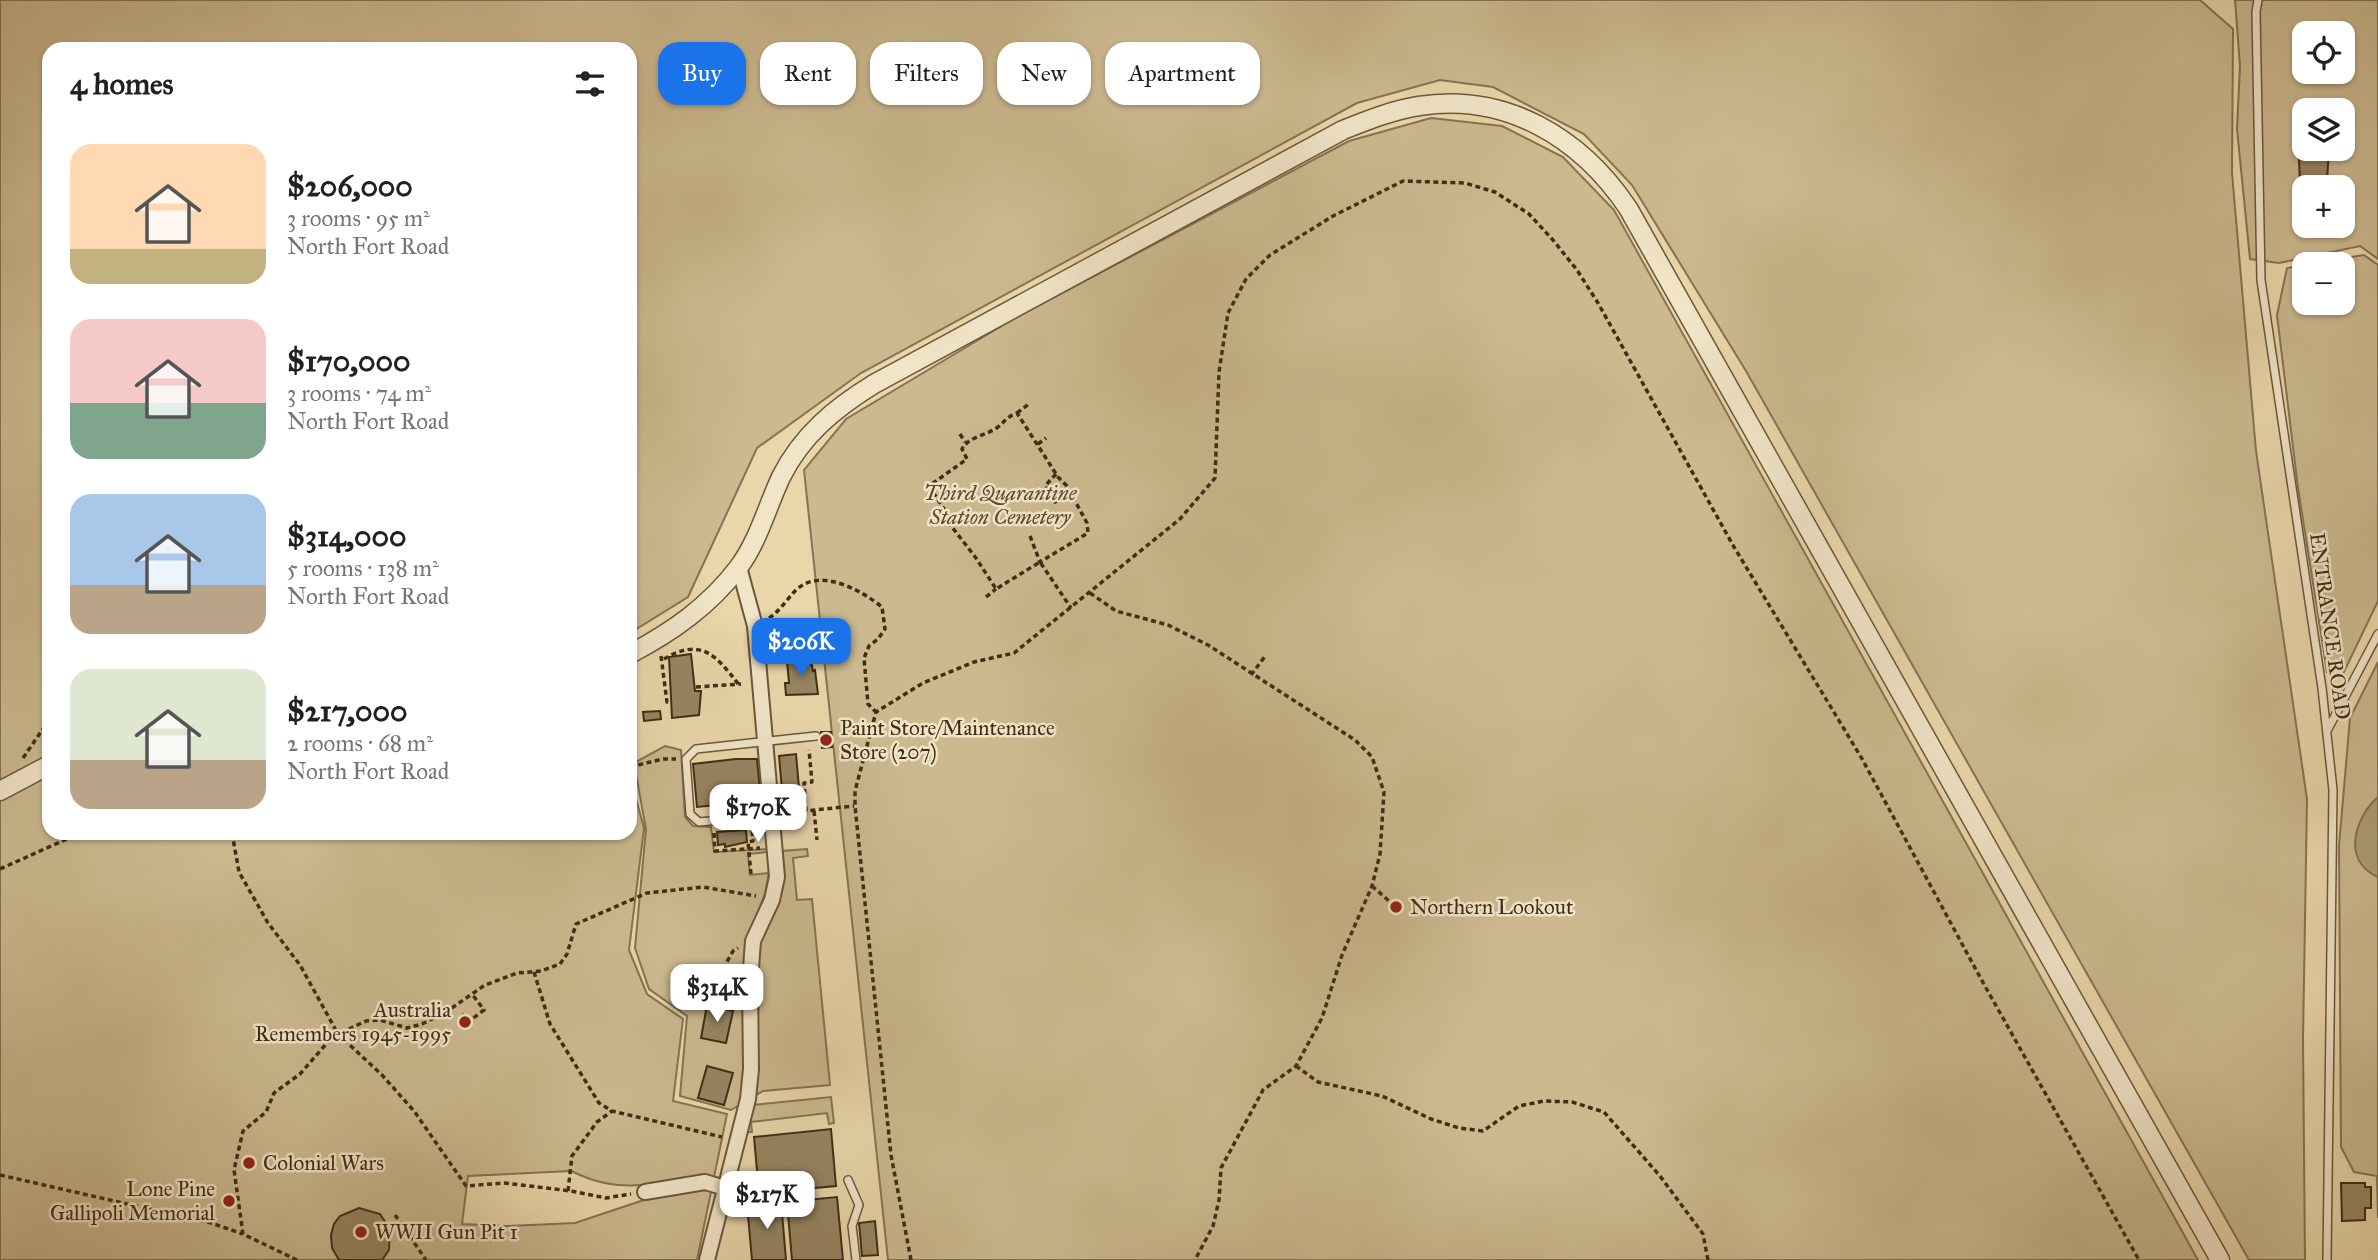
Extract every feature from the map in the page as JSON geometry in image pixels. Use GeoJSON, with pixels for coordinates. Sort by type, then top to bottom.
{"type":"FeatureCollection","features":[{"type":"Feature","properties":{"kind":"street"},"geometry":{"type":"LineString","coordinates":[[637,650],[691,616],[719,591],[739,566],[795,452],[811,431],[840,405],[874,384],[1343,130],[1385,113],[1433,105],[1474,105],[1522,118],[1574,147],[1614,187],[1628,208],[2220,1260]]}},
{"type":"Feature","properties":{"kind":"street"},"geometry":{"type":"LineString","coordinates":[[707,1260],[746,1107],[751,1069],[750,982],[753,941],[772,900],[777,877],[755,626],[739,566]]}},
{"type":"Feature","properties":{"kind":"street"},"geometry":{"type":"LineString","coordinates":[[0,791],[42,769]]}},
{"type":"Feature","properties":{"kind":"street"},"geometry":{"type":"LineString","coordinates":[[645,1192],[705,1182],[725,1188]]}},
{"type":"Feature","properties":{"kind":"lane","name":"ENTRANCE ROAD"},"geometry":{"type":"LineString","coordinates":[[2258,0],[2256,12],[2261,280],[2327,730],[2333,790],[2327,1260]]}},
{"type":"Feature","properties":{"kind":"lane"},"geometry":{"type":"LineString","coordinates":[[2327,730],[2378,634]]}},
{"type":"Feature","properties":{"kind":"lane"},"geometry":{"type":"LineString","coordinates":[[773,815],[699,822],[694,819],[691,814],[686,760],[695,749],[812,737]]}},
{"type":"Feature","properties":{"kind":"lane"},"geometry":{"type":"LineString","coordinates":[[848,1180],[859,1205],[852,1226],[856,1260]]}},
{"type":"Feature","properties":{"kind":"path"},"geometry":{"type":"LineString","coordinates":[[911,1260],[891,1155],[855,806],[855,791],[876,712],[923,683],[974,663],[1014,653],[1181,519],[1215,478],[1219,372],[1228,313],[1246,279],[1270,255],[1333,216],[1403,181],[1465,183],[1495,192],[1529,214],[1577,270],[1734,547],[1861,757],[2138,1260]]}},
{"type":"Feature","properties":{"kind":"path"},"geometry":{"type":"LineString","coordinates":[[996,589],[946,518],[946,512],[929,486],[967,459],[962,449],[965,442],[998,427],[1006,418],[1030,403]]}},
{"type":"Feature","properties":{"kind":"path"},"geometry":{"type":"LineString","coordinates":[[986,597],[1088,533],[1087,523],[1071,493],[1017,413]]}},
{"type":"Feature","properties":{"kind":"path"},"geometry":{"type":"LineString","coordinates":[[960,434],[965,442]]}},
{"type":"Feature","properties":{"kind":"path"},"geometry":{"type":"LineString","coordinates":[[1038,444],[1046,439]]}},
{"type":"Feature","properties":{"kind":"path"},"geometry":{"type":"LineString","coordinates":[[1056,474],[1045,486],[1055,502],[1071,493]]}},
{"type":"Feature","properties":{"kind":"path"},"geometry":{"type":"LineString","coordinates":[[1030,536],[1040,562],[1071,608]]}},
{"type":"Feature","properties":{"kind":"path"},"geometry":{"type":"LineString","coordinates":[[755,626],[773,615],[798,587],[812,583],[834,580],[845,583],[876,602],[885,613],[885,629],[869,646],[864,658],[869,704],[876,712]]}},
{"type":"Feature","properties":{"kind":"path"},"geometry":{"type":"LineString","coordinates":[[1090,593],[1116,611],[1168,625],[1188,635],[1355,740],[1372,757],[1384,792],[1380,854],[1372,886],[1342,955],[1322,1018],[1296,1066],[1263,1090],[1246,1119],[1221,1168],[1219,1200],[1213,1226],[1195,1260]]}},
{"type":"Feature","properties":{"kind":"path"},"geometry":{"type":"LineString","coordinates":[[653,641],[663,659],[667,702],[670,702]]}},
{"type":"Feature","properties":{"kind":"path"},"geometry":{"type":"LineString","coordinates":[[663,659],[688,647],[700,649],[725,667],[739,684]]}},
{"type":"Feature","properties":{"kind":"path"},"geometry":{"type":"LineString","coordinates":[[1251,675],[1266,655]]}},
{"type":"Feature","properties":{"kind":"path"},"geometry":{"type":"LineString","coordinates":[[696,687],[760,683]]}},
{"type":"Feature","properties":{"kind":"path"},"geometry":{"type":"LineString","coordinates":[[20,761],[42,730]]}},
{"type":"Feature","properties":{"kind":"path"},"geometry":{"type":"LineString","coordinates":[[806,811],[804,783],[812,782],[812,737]]}},
{"type":"Feature","properties":{"kind":"path"},"geometry":{"type":"LineString","coordinates":[[637,766],[663,760],[686,760]]}},
{"type":"Feature","properties":{"kind":"path"},"geometry":{"type":"LineString","coordinates":[[773,815],[855,806]]}},
{"type":"Feature","properties":{"kind":"path"},"geometry":{"type":"LineString","coordinates":[[814,810],[817,840]]}},
{"type":"Feature","properties":{"kind":"path"},"geometry":{"type":"LineString","coordinates":[[751,874],[748,842],[753,841],[752,829]]}},
{"type":"Feature","properties":{"kind":"path"},"geometry":{"type":"LineString","coordinates":[[714,837],[715,851],[776,846]]}},
{"type":"Feature","properties":{"kind":"path"},"geometry":{"type":"LineString","coordinates":[[0,869],[64,840]]}},
{"type":"Feature","properties":{"kind":"path"},"geometry":{"type":"LineString","coordinates":[[233,840],[239,872],[268,923],[300,965],[338,1034],[382,1075],[414,1111],[466,1186],[504,1183],[606,1198],[645,1192]]}},
{"type":"Feature","properties":{"kind":"path"},"geometry":{"type":"LineString","coordinates":[[1372,886],[1396,907]]}},
{"type":"Feature","properties":{"kind":"path"},"geometry":{"type":"LineString","coordinates":[[243,1234],[234,1171],[234,1158],[243,1131],[266,1112],[274,1093],[300,1074],[338,1034],[366,1021],[380,1020],[407,1028],[422,1024],[446,1012],[485,985],[517,973],[534,972],[560,964],[567,954],[576,924],[647,893],[703,887],[772,900]]}},
{"type":"Feature","properties":{"kind":"path"},"geometry":{"type":"LineString","coordinates":[[534,972],[550,1024],[599,1103],[612,1111],[737,1140]]}},
{"type":"Feature","properties":{"kind":"path"},"geometry":{"type":"LineString","coordinates":[[462,1014],[468,1022],[484,1010],[472,994]]}},
{"type":"Feature","properties":{"kind":"path"},"geometry":{"type":"LineString","coordinates":[[1296,1066],[1318,1082],[1382,1096],[1431,1119],[1459,1128],[1483,1130],[1518,1106],[1544,1101],[1572,1102],[1604,1112],[1660,1176],[1703,1234],[1708,1260]]}},
{"type":"Feature","properties":{"kind":"path"},"geometry":{"type":"LineString","coordinates":[[568,1191],[572,1156],[597,1122],[612,1111]]}},
{"type":"Feature","properties":{"kind":"path"},"geometry":{"type":"LineString","coordinates":[[0,1181],[2,1175],[198,1220],[243,1234],[297,1260]]}},
{"type":"Feature","properties":{"kind":"path"},"geometry":{"type":"LineString","coordinates":[[395,1215],[426,1260]]}},
{"type":"Feature","properties":{"kind":"green space"},"geometry":{"type":"Polygon","coordinates":[[[0,0],[2200,0],[2233,29],[2232,173],[2256,451],[2307,799],[2303,1040],[2305,1260],[2249,1260],[1746,371],[1632,185],[1584,134],[1493,87],[1440,80],[1357,103],[861,373],[757,448],[688,597],[637,629],[637,42],[42,42],[42,840],[637,840],[637,802],[644,828],[629,950],[647,994],[683,1019],[673,1101],[727,1114],[697,1260],[0,1260],[0,0]],[[571,1171],[468,1176],[462,1224],[507,1226],[575,1223],[647,1199],[643,1185],[615,1185],[571,1171]]]}},
{"type":"Feature","properties":{"kind":"green space"},"geometry":{"type":"Polygon","coordinates":[[[2235,0],[2378,0],[2378,259],[2360,246],[2331,252],[2292,252],[2292,260],[2279,263],[2250,259],[2237,129],[2240,66],[2235,0]]]}},
{"type":"Feature","properties":{"kind":"green space","name":"Third Quarantine Station Cemetery"},"geometry":{"type":"Polygon","coordinates":[[[1431,118],[1502,126],[1563,157],[1614,210],[2198,1260],[888,1260],[804,470],[846,419],[1015,318],[1349,141],[1431,118]]]}},
{"type":"Feature","properties":{"kind":"green space"},"geometry":{"type":"Polygon","coordinates":[[[2364,255],[2378,265],[2378,601],[2343,674],[2327,672],[2298,488],[2277,315],[2287,268],[2292,267],[2292,315],[2355,315],[2355,256],[2364,255]]]}},
{"type":"Feature","properties":{"kind":"green space"},"geometry":{"type":"Polygon","coordinates":[[[2378,662],[2378,1218],[2377,1176],[2354,1172],[2341,1147],[2339,846],[2350,718],[2378,662]]]}},
{"type":"Feature","properties":{"kind":"green space"},"geometry":{"type":"Polygon","coordinates":[[[665,746],[681,750],[685,817],[693,826],[711,827],[714,852],[769,849],[768,852],[748,854],[750,875],[769,873],[757,914],[773,912],[784,874],[782,851],[807,849],[808,856],[793,858],[797,900],[812,899],[830,1085],[763,1091],[731,1110],[680,1096],[687,1016],[649,989],[635,948],[646,829],[637,780],[637,761],[665,746]]]}},
{"type":"Feature","properties":{"kind":"green space"},"geometry":{"type":"Polygon","coordinates":[[[831,1097],[834,1123],[829,1124],[827,1113],[751,1122],[752,1132],[744,1132],[753,1105],[831,1097]]]}},
{"type":"Feature","properties":{"kind":"shaded area"},"geometry":{"type":"Polygon","coordinates":[[[2378,797],[2378,877],[2366,870],[2359,861],[2356,838],[2363,816],[2378,797]]]}},
{"type":"Feature","properties":{"kind":"building"},"geometry":{"type":"Polygon","coordinates":[[[2299,161],[2328,161],[2327,175],[2300,175],[2299,161]]]}},
{"type":"Feature","properties":{"kind":"building"},"geometry":{"type":"Polygon","coordinates":[[[824,637],[825,647],[807,648],[807,638],[824,637]]]}},
{"type":"Feature","properties":{"kind":"building"},"geometry":{"type":"Polygon","coordinates":[[[691,654],[695,691],[701,691],[699,715],[672,718],[669,657],[691,654]]]}},
{"type":"Feature","properties":{"kind":"building"},"geometry":{"type":"Polygon","coordinates":[[[810,656],[818,694],[786,695],[785,683],[789,683],[787,661],[810,656]]]}},
{"type":"Feature","properties":{"kind":"building"},"geometry":{"type":"Polygon","coordinates":[[[660,711],[661,719],[644,721],[643,712],[660,711]]]}},
{"type":"Feature","properties":{"kind":"building","name":"Paint Store/Maintenance Store (207)"},"geometry":{"type":"Polygon","coordinates":[[[821,732],[831,732],[832,747],[822,748],[821,732]]]}},
{"type":"Feature","properties":{"kind":"building"},"geometry":{"type":"Polygon","coordinates":[[[796,754],[800,799],[783,801],[779,756],[796,754]]]}},
{"type":"Feature","properties":{"kind":"building"},"geometry":{"type":"Polygon","coordinates":[[[757,759],[761,801],[697,807],[693,764],[757,759]]]}},
{"type":"Feature","properties":{"kind":"building"},"geometry":{"type":"Polygon","coordinates":[[[746,830],[747,842],[725,847],[725,844],[718,845],[717,832],[746,830]]]}},
{"type":"Feature","properties":{"kind":"building"},"geometry":{"type":"Polygon","coordinates":[[[707,1005],[733,1011],[726,1043],[701,1038],[707,1005]]]}},
{"type":"Feature","properties":{"kind":"building"},"geometry":{"type":"Polygon","coordinates":[[[707,1066],[733,1073],[724,1105],[698,1098],[707,1066]]]}},
{"type":"Feature","properties":{"kind":"building"},"geometry":{"type":"Polygon","coordinates":[[[831,1129],[836,1186],[759,1193],[754,1137],[831,1129]]]}},
{"type":"Feature","properties":{"kind":"building"},"geometry":{"type":"Polygon","coordinates":[[[2341,1183],[2365,1183],[2365,1187],[2371,1187],[2371,1208],[2365,1208],[2365,1220],[2342,1221],[2341,1183]]]}},
{"type":"Feature","properties":{"kind":"building"},"geometry":{"type":"Polygon","coordinates":[[[837,1197],[843,1260],[792,1260],[787,1202],[837,1197]]]}},
{"type":"Feature","properties":{"kind":"building"},"geometry":{"type":"Polygon","coordinates":[[[781,1201],[786,1260],[752,1260],[747,1204],[781,1201]]]}},
{"type":"Feature","properties":{"kind":"building","name":"WWII Gun Pit 1"},"geometry":{"type":"Polygon","coordinates":[[[359,1208],[380,1214],[390,1229],[389,1250],[382,1260],[339,1260],[332,1248],[334,1224],[340,1216],[359,1208]]]}},
{"type":"Feature","properties":{"kind":"building"},"geometry":{"type":"Polygon","coordinates":[[[875,1221],[878,1255],[862,1256],[859,1223],[875,1221]]]}},
{"type":"Feature","properties":{"kind":"place","name":"Paint Store/Maintenance Store (207)"},"geometry":{"type":"Point","coordinates":[826,740]}},
{"type":"Feature","properties":{"kind":"place","name":"Northern Lookout"},"geometry":{"type":"Point","coordinates":[1396,907]}},
{"type":"Feature","properties":{"kind":"place","name":"Australia Remembers 1945-1995"},"geometry":{"type":"Point","coordinates":[465,1022]}},
{"type":"Feature","properties":{"kind":"place","name":"Colonial Wars"},"geometry":{"type":"Point","coordinates":[249,1163]}},
{"type":"Feature","properties":{"kind":"place","name":"Lone Pine Gallipoli Memorial"},"geometry":{"type":"Point","coordinates":[229,1201]}},
{"type":"Feature","properties":{"kind":"place","name":"WWII Gun Pit 1"},"geometry":{"type":"Point","coordinates":[361,1232]}}]}
